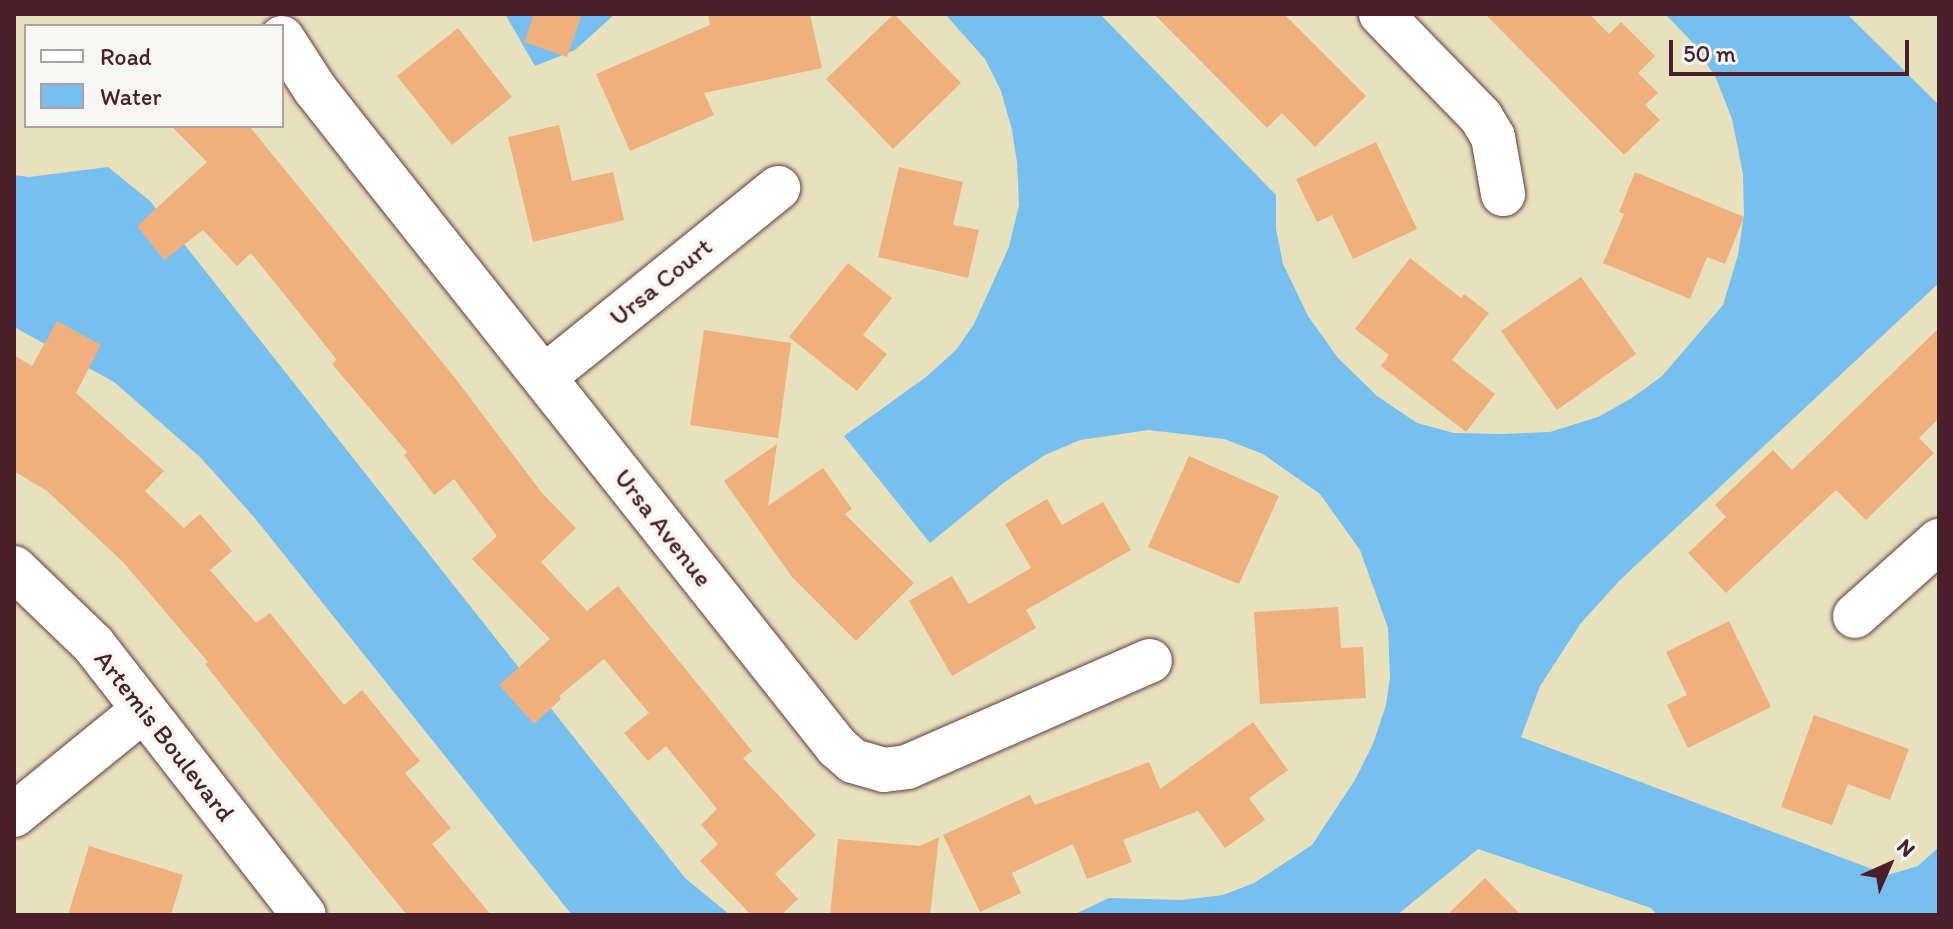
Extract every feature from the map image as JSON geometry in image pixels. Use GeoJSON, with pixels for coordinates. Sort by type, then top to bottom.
{"type":"FeatureCollection","features":[{"type":"Feature","properties":{"kind":"street"},"geometry":{"type":"LineString","coordinates":[[1381,14],[1481,117],[1493,137],[1503,194]]}},
{"type":"Feature","properties":{"kind":"street","name":"Ursa Avenue"},"geometry":{"type":"LineString","coordinates":[[284,41],[315,89],[837,747],[853,761],[884,770],[907,767],[1150,661]]}},
{"type":"Feature","properties":{"kind":"street","name":"Ursa Court"},"geometry":{"type":"LineString","coordinates":[[544,377],[778,188]]}},
{"type":"Feature","properties":{"kind":"street"},"geometry":{"type":"LineString","coordinates":[[1855,616],[1939,541]]}},
{"type":"Feature","properties":{"kind":"street","name":"Artemis Boulevard"},"geometry":{"type":"LineString","coordinates":[[14,568],[93,644],[304,915]]}},
{"type":"Feature","properties":{"kind":"street"},"geometry":{"type":"LineString","coordinates":[[14,815],[143,710]]}},
{"type":"Feature","properties":{"kind":"water"},"geometry":{"type":"Polygon","coordinates":[[[505,14],[615,14],[575,50],[535,66],[505,14]]]}},
{"type":"Feature","properties":{"kind":"water"},"geometry":{"type":"Polygon","coordinates":[[[945,14],[1100,14],[1276,195],[1276,229],[1283,264],[1308,316],[1338,358],[1377,396],[1417,423],[1454,433],[1503,434],[1550,432],[1598,417],[1632,398],[1662,376],[1723,305],[1738,255],[1744,214],[1743,174],[1732,119],[1716,78],[1693,43],[1665,14],[1847,14],[1939,105],[1939,283],[1620,580],[1581,623],[1540,686],[1521,737],[1888,875],[1918,866],[1939,847],[1939,915],[1657,915],[1651,908],[1478,849],[1397,915],[1073,915],[1109,898],[1181,900],[1223,895],[1254,883],[1312,845],[1355,780],[1373,744],[1386,705],[1390,677],[1388,628],[1360,550],[1320,494],[1263,454],[1224,439],[1149,430],[1080,440],[1045,455],[1006,481],[930,543],[844,436],[926,377],[956,350],[974,324],[1009,247],[1019,205],[1012,130],[1001,91],[985,59],[945,14]]]}},
{"type":"Feature","properties":{"kind":"water"},"geometry":{"type":"Polygon","coordinates":[[[108,167],[150,201],[685,878],[730,915],[572,915],[254,517],[200,457],[114,382],[14,327],[14,175],[29,177],[108,167]]]}},
{"type":"Feature","properties":{"kind":"building"},"geometry":{"type":"Polygon","coordinates":[[[534,14],[582,14],[567,57],[524,42],[534,14]]]}},
{"type":"Feature","properties":{"kind":"building"},"geometry":{"type":"Polygon","coordinates":[[[708,14],[810,14],[822,68],[704,93],[714,115],[630,151],[596,74],[710,25],[708,14]]]}},
{"type":"Feature","properties":{"kind":"building"},"geometry":{"type":"Polygon","coordinates":[[[894,14],[961,83],[893,149],[826,79],[894,14]]]}},
{"type":"Feature","properties":{"kind":"building"},"geometry":{"type":"Polygon","coordinates":[[[1154,14],[1284,14],[1366,96],[1315,147],[1282,113],[1267,128],[1154,14]]]}},
{"type":"Feature","properties":{"kind":"building"},"geometry":{"type":"Polygon","coordinates":[[[1485,14],[1589,14],[1609,34],[1621,22],[1655,56],[1638,73],[1658,93],[1645,105],[1660,120],[1624,155],[1485,14]]]}},
{"type":"Feature","properties":{"kind":"building"},"geometry":{"type":"Polygon","coordinates":[[[458,28],[512,97],[452,145],[397,76],[458,28]]]}},
{"type":"Feature","properties":{"kind":"building"},"geometry":{"type":"Polygon","coordinates":[[[559,125],[572,181],[613,172],[624,220],[533,242],[508,137],[559,125]]]}},
{"type":"Feature","properties":{"kind":"building"},"geometry":{"type":"Polygon","coordinates":[[[173,128],[251,128],[455,378],[542,493],[576,528],[541,562],[587,611],[618,586],[752,751],[743,758],[816,835],[775,874],[798,899],[781,915],[751,915],[700,861],[718,844],[701,825],[717,809],[666,746],[648,761],[624,733],[649,713],[604,659],[559,696],[561,699],[534,724],[499,685],[550,639],[472,559],[497,536],[454,479],[434,495],[404,455],[407,452],[332,364],[337,360],[251,253],[237,266],[203,230],[164,260],[137,226],[207,162],[173,128]]]}},
{"type":"Feature","properties":{"kind":"building"},"geometry":{"type":"Polygon","coordinates":[[[1376,142],[1417,229],[1353,259],[1332,215],[1317,222],[1296,179],[1376,142]]]}},
{"type":"Feature","properties":{"kind":"building"},"geometry":{"type":"Polygon","coordinates":[[[899,167],[963,182],[953,225],[979,230],[968,278],[878,257],[899,167]]]}},
{"type":"Feature","properties":{"kind":"building"},"geometry":{"type":"Polygon","coordinates":[[[1635,172],[1744,217],[1725,264],[1707,257],[1690,299],[1603,263],[1624,214],[1619,212],[1635,172]]]}},
{"type":"Feature","properties":{"kind":"building"},"geometry":{"type":"Polygon","coordinates":[[[1410,258],[1461,298],[1464,294],[1489,313],[1452,360],[1495,394],[1466,432],[1381,366],[1389,355],[1355,329],[1410,258]]]}},
{"type":"Feature","properties":{"kind":"building"},"geometry":{"type":"Polygon","coordinates":[[[848,263],[892,298],[863,335],[887,354],[857,391],[789,337],[848,263]]]}},
{"type":"Feature","properties":{"kind":"building"},"geometry":{"type":"Polygon","coordinates":[[[1581,277],[1636,354],[1557,410],[1501,331],[1581,277]]]}},
{"type":"Feature","properties":{"kind":"building"},"geometry":{"type":"Polygon","coordinates":[[[57,321],[101,345],[76,393],[164,471],[145,491],[184,528],[200,514],[232,551],[210,570],[256,623],[270,613],[344,705],[362,690],[420,761],[405,773],[451,828],[432,844],[491,915],[407,915],[205,664],[208,662],[123,562],[47,491],[14,471],[14,355],[32,366],[57,321]]]}},
{"type":"Feature","properties":{"kind":"building"},"geometry":{"type":"Polygon","coordinates":[[[1939,328],[1939,418],[1919,438],[1934,453],[1866,520],[1836,490],[1726,593],[1688,553],[1726,517],[1715,505],[1773,450],[1792,470],[1939,328]]]}},
{"type":"Feature","properties":{"kind":"building"},"geometry":{"type":"Polygon","coordinates":[[[704,330],[791,343],[778,438],[690,425],[704,330]]]}},
{"type":"Feature","properties":{"kind":"building"},"geometry":{"type":"Polygon","coordinates":[[[777,444],[768,506],[823,468],[852,509],[845,514],[914,583],[856,641],[792,577],[724,481],[777,444]]]}},
{"type":"Feature","properties":{"kind":"building"},"geometry":{"type":"Polygon","coordinates":[[[1189,456],[1279,496],[1239,584],[1148,547],[1189,456]]]}},
{"type":"Feature","properties":{"kind":"building"},"geometry":{"type":"Polygon","coordinates":[[[1047,499],[1062,525],[1103,502],[1131,550],[1026,610],[1036,628],[952,676],[909,601],[952,576],[969,604],[1031,568],[1005,524],[1047,499]]]}},
{"type":"Feature","properties":{"kind":"building"},"geometry":{"type":"Polygon","coordinates":[[[1338,607],[1341,648],[1363,647],[1366,698],[1260,704],[1254,612],[1338,607]]]}},
{"type":"Feature","properties":{"kind":"building"},"geometry":{"type":"Polygon","coordinates":[[[1729,621],[1771,707],[1688,748],[1667,705],[1687,695],[1666,652],[1729,621]]]}},
{"type":"Feature","properties":{"kind":"building"},"geometry":{"type":"Polygon","coordinates":[[[1814,715],[1909,749],[1890,800],[1848,784],[1832,825],[1781,807],[1814,715]]]}},
{"type":"Feature","properties":{"kind":"building"},"geometry":{"type":"Polygon","coordinates":[[[1253,722],[1288,770],[1249,798],[1265,820],[1225,848],[1198,811],[1123,840],[1132,862],[1087,879],[1073,844],[1012,873],[1021,893],[980,912],[943,835],[1030,795],[1035,805],[1149,762],[1160,789],[1253,722]]]}},
{"type":"Feature","properties":{"kind":"building"},"geometry":{"type":"Polygon","coordinates":[[[939,837],[930,915],[830,915],[838,839],[920,846],[939,837]]]}},
{"type":"Feature","properties":{"kind":"building"},"geometry":{"type":"Polygon","coordinates":[[[89,846],[183,875],[171,915],[68,915],[89,846]]]}},
{"type":"Feature","properties":{"kind":"building"},"geometry":{"type":"Polygon","coordinates":[[[1485,878],[1521,915],[1447,915],[1485,878]]]}}]}
